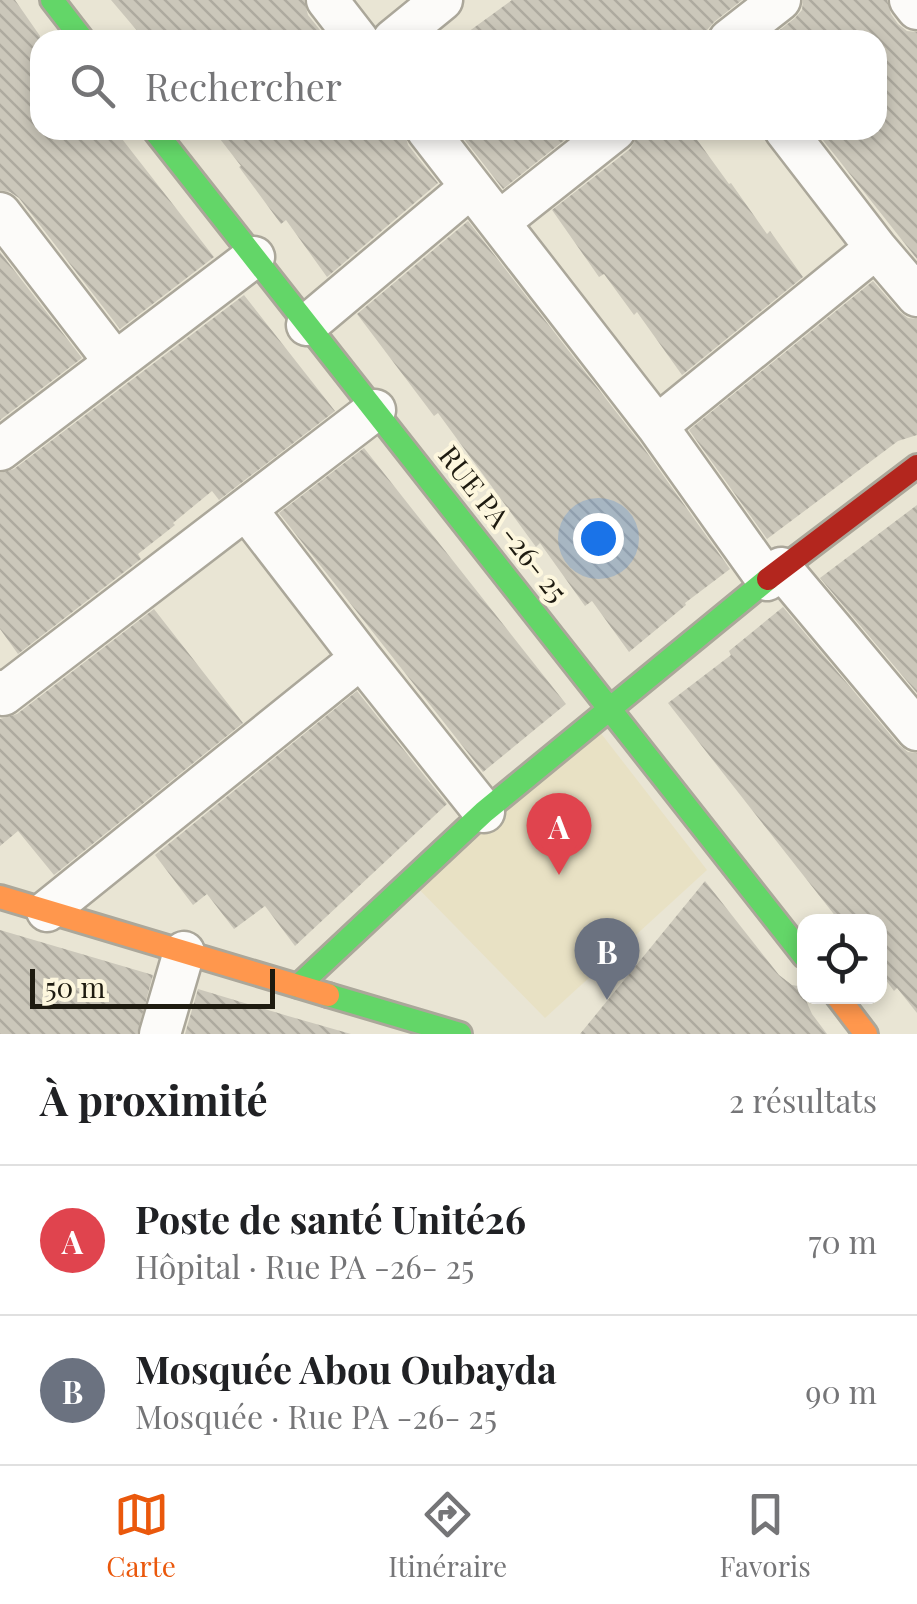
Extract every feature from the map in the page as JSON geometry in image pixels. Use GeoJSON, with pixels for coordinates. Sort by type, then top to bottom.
{"type":"FeatureCollection","features":[{"type":"Feature","properties":{"kind":"street"},"geometry":{"type":"LineString","coordinates":[[52,0],[75,30]]}},
{"type":"Feature","properties":{"kind":"street"},"geometry":{"type":"LineString","coordinates":[[327,0],[350,30]]}},
{"type":"Feature","properties":{"kind":"street"},"geometry":{"type":"LineString","coordinates":[[404,30],[442,0]]}},
{"type":"Feature","properties":{"kind":"street"},"geometry":{"type":"LineString","coordinates":[[742,30],[780,0]]}},
{"type":"Feature","properties":{"kind":"street"},"geometry":{"type":"LineString","coordinates":[[910,0],[917,9]]}},
{"type":"Feature","properties":{"kind":"street","name":"RUE PA -26- 25"},"geometry":{"type":"LineString","coordinates":[[162,140],[797,947]]}},
{"type":"Feature","properties":{"kind":"street"},"geometry":{"type":"LineString","coordinates":[[436,140],[774,574],[917,730]]}},
{"type":"Feature","properties":{"kind":"street"},"geometry":{"type":"LineString","coordinates":[[499,222],[602,140]]}},
{"type":"Feature","properties":{"kind":"street"},"geometry":{"type":"LineString","coordinates":[[793,140],[917,296]]}},
{"type":"Feature","properties":{"kind":"street"},"geometry":{"type":"LineString","coordinates":[[307,325],[471,187]]}},
{"type":"Feature","properties":{"kind":"street"},"geometry":{"type":"LineString","coordinates":[[0,212],[115,362]]}},
{"type":"Feature","properties":{"kind":"street"},"geometry":{"type":"LineString","coordinates":[[657,426],[876,248]]}},
{"type":"Feature","properties":{"kind":"street"},"geometry":{"type":"LineString","coordinates":[[0,450],[254,257]]}},
{"type":"Feature","properties":{"kind":"street"},"geometry":{"type":"LineString","coordinates":[[0,691],[3,695],[374,410]]}},
{"type":"Feature","properties":{"kind":"street"},"geometry":{"type":"LineString","coordinates":[[298,986],[484,812],[774,574],[917,466]]}},
{"type":"Feature","properties":{"kind":"street"},"geometry":{"type":"LineString","coordinates":[[246,509],[484,812]]}},
{"type":"Feature","properties":{"kind":"street"},"geometry":{"type":"LineString","coordinates":[[48,911],[361,658]]}},
{"type":"Feature","properties":{"kind":"street"},"geometry":{"type":"LineString","coordinates":[[0,897],[298,986],[358,1019],[460,1034]]}},
{"type":"Feature","properties":{"kind":"street"},"geometry":{"type":"LineString","coordinates":[[160,1034],[184,952]]}},
{"type":"Feature","properties":{"kind":"street"},"geometry":{"type":"LineString","coordinates":[[843,1004],[866,1034]]}},
{"type":"Feature","properties":{"kind":"shaded area"},"geometry":{"type":"Polygon","coordinates":[[[596,727],[707,870],[545,1018],[410,880],[596,727]]]}},
{"type":"Feature","properties":{"kind":"building"},"geometry":{"type":"Polygon","coordinates":[[[0,0],[15,0],[36,30],[30,30],[30,140],[123,140],[214,257],[120,329],[19,198],[0,190],[0,0]]]}},
{"type":"Feature","properties":{"kind":"building"},"geometry":{"type":"Polygon","coordinates":[[[111,0],[304,0],[308,15],[320,30],[136,30],[111,0]]]}},
{"type":"Feature","properties":{"kind":"building"},"geometry":{"type":"Polygon","coordinates":[[[512,0],[742,0],[707,30],[471,30],[512,0]]]}},
{"type":"Feature","properties":{"kind":"building"},"geometry":{"type":"Polygon","coordinates":[[[803,0],[887,0],[898,24],[917,32],[917,259],[823,140],[887,140],[887,30],[780,30],[802,10],[803,0]]]}},
{"type":"Feature","properties":{"kind":"building"},"geometry":{"type":"Polygon","coordinates":[[[221,140],[407,140],[438,183],[327,277],[286,220],[281,224],[221,140]]]}},
{"type":"Feature","properties":{"kind":"building"},"geometry":{"type":"Polygon","coordinates":[[[465,140],[564,140],[503,189],[465,140]]]}},
{"type":"Feature","properties":{"kind":"building"},"geometry":{"type":"Polygon","coordinates":[[[635,140],[697,140],[803,277],[682,375],[637,312],[634,315],[604,274],[599,277],[552,210],[630,149],[635,140]]]}},
{"type":"Feature","properties":{"kind":"building"},"geometry":{"type":"Polygon","coordinates":[[[468,221],[638,440],[730,569],[629,652],[592,601],[585,606],[540,543],[536,547],[438,413],[434,416],[357,314],[468,221]]]}},
{"type":"Feature","properties":{"kind":"building"},"geometry":{"type":"Polygon","coordinates":[[[0,252],[82,358],[0,420],[0,252]]]}},
{"type":"Feature","properties":{"kind":"building"},"geometry":{"type":"Polygon","coordinates":[[[873,281],[900,312],[917,319],[917,435],[898,441],[767,539],[689,430],[873,281]]]}},
{"type":"Feature","properties":{"kind":"building"},"geometry":{"type":"Polygon","coordinates":[[[244,295],[335,411],[219,500],[212,491],[138,554],[141,559],[18,654],[0,629],[0,473],[14,469],[244,295]]]}},
{"type":"Feature","properties":{"kind":"building"},"geometry":{"type":"Polygon","coordinates":[[[364,448],[566,704],[483,772],[279,513],[364,448]]]}},
{"type":"Feature","properties":{"kind":"building"},"geometry":{"type":"Polygon","coordinates":[[[917,505],[917,693],[820,578],[917,505]]]}},
{"type":"Feature","properties":{"kind":"building"},"geometry":{"type":"Polygon","coordinates":[[[783,607],[899,745],[917,753],[917,1013],[887,982],[887,914],[834,914],[668,703],[731,655],[729,651],[783,607]]]}},
{"type":"Feature","properties":{"kind":"building"},"geometry":{"type":"Polygon","coordinates":[[[154,609],[243,723],[54,875],[18,831],[0,846],[0,719],[17,714],[154,609]]]}},
{"type":"Feature","properties":{"kind":"building"},"geometry":{"type":"Polygon","coordinates":[[[357,691],[447,804],[295,946],[265,906],[234,929],[207,894],[193,905],[155,855],[357,691]]]}},
{"type":"Feature","properties":{"kind":"building"},"geometry":{"type":"Polygon","coordinates":[[[705,881],[779,975],[797,986],[797,1004],[808,1004],[827,1034],[580,1034],[705,881]]]}},
{"type":"Feature","properties":{"kind":"building"},"geometry":{"type":"Polygon","coordinates":[[[0,930],[153,975],[137,1034],[0,1034],[0,930]]]}},
{"type":"Feature","properties":{"kind":"building"},"geometry":{"type":"Polygon","coordinates":[[[198,989],[288,1016],[351,1034],[185,1034],[198,989]]]}},
{"type":"Feature","properties":{"kind":"traffic: fast"},"geometry":{"type":"LineString","coordinates":[[52,0],[75,30]]}},
{"type":"Feature","properties":{"kind":"traffic: fast"},"geometry":{"type":"LineString","coordinates":[[162,140],[797,947]]}},
{"type":"Feature","properties":{"kind":"traffic: fast"},"geometry":{"type":"LineString","coordinates":[[298,986],[484,812],[768,579]]}},
{"type":"Feature","properties":{"kind":"traffic: fast"},"geometry":{"type":"LineString","coordinates":[[328,995],[460,1034]]}},
{"type":"Feature","properties":{"kind":"traffic: slow"},"geometry":{"type":"LineString","coordinates":[[0,897],[328,995]]}},
{"type":"Feature","properties":{"kind":"traffic: slow"},"geometry":{"type":"LineString","coordinates":[[843,1004],[866,1034]]}},
{"type":"Feature","properties":{"kind":"traffic: jam"},"geometry":{"type":"LineString","coordinates":[[768,579],[917,466]]}},
{"type":"Feature","properties":{"kind":"place","name":"Poste de santé Unité26"},"geometry":{"type":"Point","coordinates":[559,875]}},
{"type":"Feature","properties":{"kind":"place","name":"Mosquée Abou Oubayda"},"geometry":{"type":"Point","coordinates":[607,1000]}}]}
